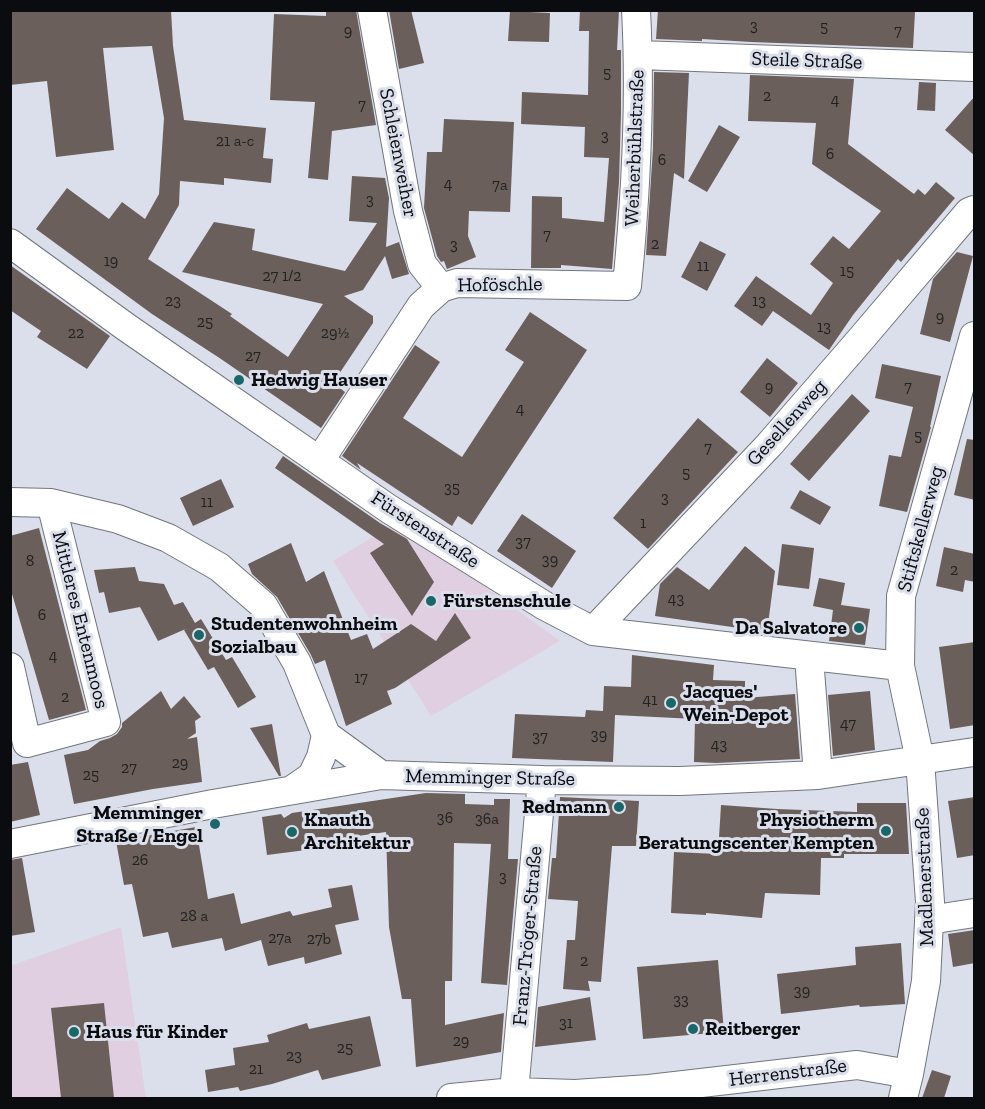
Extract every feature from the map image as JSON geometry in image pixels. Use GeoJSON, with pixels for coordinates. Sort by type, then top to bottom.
{"type":"FeatureCollection","features":[{"type":"Feature","properties":{"kind":"street","name":"Schleienweiher"},"geometry":{"type":"LineString","coordinates":[[372,10],[408,211],[422,264],[441,288]]}},
{"type":"Feature","properties":{"kind":"street","name":"Weiherbühlstraße"},"geometry":{"type":"LineString","coordinates":[[627,286],[637,160],[639,55],[636,10]]}},
{"type":"Feature","properties":{"kind":"street","name":"Steile Straße"},"geometry":{"type":"LineString","coordinates":[[639,55],[975,67]]}},
{"type":"Feature","properties":{"kind":"street","name":"Gesellenweg"},"geometry":{"type":"LineString","coordinates":[[593,631],[769,445],[969,212],[975,210]]}},
{"type":"Feature","properties":{"kind":"street","name":"Fürstenstraße"},"geometry":{"type":"LineString","coordinates":[[10,243],[126,327],[389,509],[545,606],[593,631],[900,666]]}},
{"type":"Feature","properties":{"kind":"street","name":"Hoföschle"},"geometry":{"type":"LineString","coordinates":[[320,460],[421,306],[441,288],[457,283],[627,286]]}},
{"type":"Feature","properties":{"kind":"street","name":"Stiftskellerweg"},"geometry":{"type":"LineString","coordinates":[[920,760],[900,666],[901,596],[975,336]]}},
{"type":"Feature","properties":{"kind":"street"},"geometry":{"type":"LineString","coordinates":[[10,502],[51,503],[118,519],[168,538],[219,567],[263,605],[297,663],[326,735],[381,775]]}},
{"type":"Feature","properties":{"kind":"street","name":"Mittleres Entenmoos"},"geometry":{"type":"LineString","coordinates":[[10,667],[27,743],[106,723],[51,503]]}},
{"type":"Feature","properties":{"kind":"street"},"geometry":{"type":"LineString","coordinates":[[809,657],[818,775]]}},
{"type":"Feature","properties":{"kind":"street"},"geometry":{"type":"LineString","coordinates":[[292,790],[312,776],[321,757],[326,735]]}},
{"type":"Feature","properties":{"kind":"street","name":"Memminger Straße"},"geometry":{"type":"LineString","coordinates":[[10,844],[213,804],[381,775],[680,781],[818,775],[975,752]]}},
{"type":"Feature","properties":{"kind":"street","name":"Madlenerstraße"},"geometry":{"type":"LineString","coordinates":[[906,1086],[926,981],[930,902],[920,760]]}},
{"type":"Feature","properties":{"kind":"street","name":"Franz-Tröger-Straße"},"geometry":{"type":"LineString","coordinates":[[514,1092],[542,780]]}},
{"type":"Feature","properties":{"kind":"street"},"geometry":{"type":"LineString","coordinates":[[929,920],[975,913]]}},
{"type":"Feature","properties":{"kind":"street","name":"Herrenstraße"},"geometry":{"type":"LineString","coordinates":[[450,1098],[514,1092],[575,1094],[649,1089],[857,1065],[906,1086]]}},
{"type":"Feature","properties":{"kind":"shaded area","name":"Fürstenschule"},"geometry":{"type":"Polygon","coordinates":[[[396,523],[560,641],[431,716],[333,561],[396,523]]]}},
{"type":"Feature","properties":{"kind":"shaded area","name":"Haus für Kinder"},"geometry":{"type":"Polygon","coordinates":[[[121,927],[146,1098],[11,1098],[10,966],[121,927]]]}},
{"type":"Feature","properties":{"kind":"building"},"geometry":{"type":"Polygon","coordinates":[[[10,10],[171,10],[173,46],[184,120],[266,128],[263,158],[273,159],[271,183],[224,178],[224,185],[180,181],[179,205],[148,259],[232,314],[230,316],[288,357],[323,304],[182,272],[214,222],[255,229],[252,250],[345,271],[377,223],[349,221],[352,176],[385,178],[389,198],[386,247],[399,242],[409,274],[392,279],[385,256],[363,290],[344,296],[373,316],[373,323],[333,383],[345,392],[321,428],[152,314],[36,229],[67,188],[109,219],[122,202],[145,219],[159,194],[164,118],[152,46],[103,48],[114,150],[56,157],[47,81],[10,85],[10,10]]]}},
{"type":"Feature","properties":{"kind":"building"},"geometry":{"type":"Polygon","coordinates":[[[356,10],[376,125],[332,131],[328,180],[308,178],[315,102],[270,100],[274,14],[326,16],[326,12],[356,10]]]}},
{"type":"Feature","properties":{"kind":"building"},"geometry":{"type":"Polygon","coordinates":[[[389,10],[411,10],[424,63],[399,69],[389,10]]]}},
{"type":"Feature","properties":{"kind":"building"},"geometry":{"type":"Polygon","coordinates":[[[580,10],[619,10],[617,50],[621,50],[621,113],[619,182],[612,269],[561,265],[561,268],[531,268],[532,196],[562,197],[562,218],[604,222],[609,158],[584,157],[585,127],[521,124],[522,92],[588,95],[589,31],[579,31],[580,10]]]}},
{"type":"Feature","properties":{"kind":"building"},"geometry":{"type":"Polygon","coordinates":[[[658,10],[891,10],[915,12],[913,48],[656,39],[658,10]]]}},
{"type":"Feature","properties":{"kind":"building"},"geometry":{"type":"Polygon","coordinates":[[[510,11],[550,13],[549,42],[508,41],[510,11]]]}},
{"type":"Feature","properties":{"kind":"building"},"geometry":{"type":"Polygon","coordinates":[[[654,72],[689,73],[684,179],[674,173],[666,256],[646,255],[653,148],[654,72]]]}},
{"type":"Feature","properties":{"kind":"building"},"geometry":{"type":"Polygon","coordinates":[[[750,75],[854,79],[848,144],[914,194],[918,189],[925,195],[936,182],[955,198],[901,262],[898,259],[853,315],[829,350],[773,311],[762,326],[734,306],[756,276],[811,315],[833,283],[810,264],[833,236],[849,249],[881,211],[812,164],[816,123],[748,121],[750,75]]]}},
{"type":"Feature","properties":{"kind":"building"},"geometry":{"type":"Polygon","coordinates":[[[919,82],[936,83],[935,111],[917,110],[919,82]]]}},
{"type":"Feature","properties":{"kind":"building"},"geometry":{"type":"Polygon","coordinates":[[[975,96],[975,156],[945,130],[975,96]]]}},
{"type":"Feature","properties":{"kind":"building"},"geometry":{"type":"Polygon","coordinates":[[[444,119],[514,122],[510,212],[469,211],[468,236],[476,257],[447,269],[444,261],[441,262],[437,256],[424,208],[427,152],[442,152],[444,119]]]}},
{"type":"Feature","properties":{"kind":"building"},"geometry":{"type":"Polygon","coordinates":[[[719,125],[740,137],[707,192],[688,181],[719,125]]]}},
{"type":"Feature","properties":{"kind":"building"},"geometry":{"type":"Polygon","coordinates":[[[700,241],[726,254],[707,291],[681,277],[700,241]]]}},
{"type":"Feature","properties":{"kind":"building"},"geometry":{"type":"Polygon","coordinates":[[[957,252],[973,256],[950,342],[920,334],[933,279],[957,252]]]}},
{"type":"Feature","properties":{"kind":"building"},"geometry":{"type":"Polygon","coordinates":[[[10,265],[110,336],[87,369],[37,337],[41,331],[10,310],[10,265]]]}},
{"type":"Feature","properties":{"kind":"building"},"geometry":{"type":"Polygon","coordinates":[[[530,312],[587,350],[472,525],[458,516],[452,526],[357,463],[361,470],[342,456],[415,345],[440,362],[403,418],[462,457],[524,362],[505,350],[530,312]]]}},
{"type":"Feature","properties":{"kind":"building"},"geometry":{"type":"Polygon","coordinates":[[[767,358],[798,383],[770,417],[740,392],[767,358]]]}},
{"type":"Feature","properties":{"kind":"building"},"geometry":{"type":"Polygon","coordinates":[[[882,364],[941,376],[931,427],[907,512],[879,506],[889,455],[901,457],[913,407],[875,398],[882,364]]]}},
{"type":"Feature","properties":{"kind":"building"},"geometry":{"type":"Polygon","coordinates":[[[852,394],[870,411],[809,481],[790,464],[852,394]]]}},
{"type":"Feature","properties":{"kind":"building"},"geometry":{"type":"Polygon","coordinates":[[[698,418],[738,452],[648,549],[613,518],[698,418]]]}},
{"type":"Feature","properties":{"kind":"building"},"geometry":{"type":"Polygon","coordinates":[[[967,439],[975,440],[975,500],[954,495],[967,439]]]}},
{"type":"Feature","properties":{"kind":"building"},"geometry":{"type":"Polygon","coordinates":[[[283,456],[407,539],[434,582],[412,616],[370,553],[384,544],[275,468],[283,456]]]}},
{"type":"Feature","properties":{"kind":"building"},"geometry":{"type":"Polygon","coordinates":[[[221,479],[234,507],[193,526],[180,498],[221,479]]]}},
{"type":"Feature","properties":{"kind":"building"},"geometry":{"type":"Polygon","coordinates":[[[800,490],[831,507],[820,525],[790,508],[800,490]]]}},
{"type":"Feature","properties":{"kind":"building"},"geometry":{"type":"Polygon","coordinates":[[[522,514],[576,551],[552,588],[497,551],[522,514]]]}},
{"type":"Feature","properties":{"kind":"building"},"geometry":{"type":"Polygon","coordinates":[[[39,528],[86,710],[49,720],[10,587],[10,536],[39,528]]]}},
{"type":"Feature","properties":{"kind":"building"},"geometry":{"type":"Polygon","coordinates":[[[291,543],[306,582],[324,571],[351,640],[367,634],[373,649],[411,624],[436,641],[455,613],[471,638],[387,691],[392,704],[346,726],[325,660],[315,664],[277,597],[252,574],[248,564],[291,543]]]}},
{"type":"Feature","properties":{"kind":"building"},"geometry":{"type":"Polygon","coordinates":[[[782,544],[814,548],[809,589],[777,585],[782,544]]]}},
{"type":"Feature","properties":{"kind":"building"},"geometry":{"type":"Polygon","coordinates":[[[745,546],[775,571],[767,632],[655,616],[660,584],[677,567],[709,590],[745,546]]]}},
{"type":"Feature","properties":{"kind":"building"},"geometry":{"type":"Polygon","coordinates":[[[944,547],[975,554],[975,582],[965,580],[963,592],[936,586],[944,547]]]}},
{"type":"Feature","properties":{"kind":"building"},"geometry":{"type":"Polygon","coordinates":[[[135,567],[139,581],[164,584],[174,605],[183,602],[195,623],[201,619],[226,660],[232,657],[256,697],[238,708],[214,667],[208,670],[184,630],[188,628],[158,641],[140,607],[109,613],[104,592],[99,593],[94,570],[135,567]]]}},
{"type":"Feature","properties":{"kind":"building"},"geometry":{"type":"Polygon","coordinates":[[[819,578],[845,583],[841,605],[870,609],[865,645],[829,641],[833,610],[813,606],[819,578]]]}},
{"type":"Feature","properties":{"kind":"building"},"geometry":{"type":"Polygon","coordinates":[[[975,642],[975,725],[950,729],[939,647],[975,642]]]}},
{"type":"Feature","properties":{"kind":"building"},"geometry":{"type":"Polygon","coordinates":[[[632,655],[714,665],[713,680],[745,681],[745,698],[795,694],[800,759],[694,762],[695,719],[615,715],[613,762],[512,758],[515,714],[585,717],[586,710],[603,711],[604,686],[631,687],[632,655]]]}},
{"type":"Feature","properties":{"kind":"building"},"geometry":{"type":"Polygon","coordinates":[[[161,691],[171,709],[184,696],[201,717],[195,721],[196,733],[187,739],[197,737],[202,782],[74,804],[64,755],[88,750],[100,741],[117,734],[122,723],[161,691]]]}},
{"type":"Feature","properties":{"kind":"building"},"geometry":{"type":"Polygon","coordinates":[[[870,691],[875,750],[833,756],[828,695],[870,691]]]}},
{"type":"Feature","properties":{"kind":"building"},"geometry":{"type":"Polygon","coordinates":[[[272,724],[281,776],[250,728],[272,724]]]}},
{"type":"Feature","properties":{"kind":"building"},"geometry":{"type":"Polygon","coordinates":[[[28,762],[40,815],[10,822],[10,765],[28,762]]]}},
{"type":"Feature","properties":{"kind":"building"},"geometry":{"type":"Polygon","coordinates":[[[426,793],[465,794],[465,804],[494,805],[494,799],[510,799],[508,859],[518,859],[507,985],[481,983],[491,844],[454,843],[452,981],[445,981],[445,1025],[504,1013],[501,1052],[416,1067],[411,999],[402,999],[389,927],[386,832],[322,841],[322,848],[267,855],[262,817],[281,814],[284,818],[292,813],[426,793]]]}},
{"type":"Feature","properties":{"kind":"building"},"geometry":{"type":"Polygon","coordinates":[[[560,797],[639,801],[636,846],[612,846],[601,982],[588,981],[590,991],[563,989],[567,940],[575,940],[578,901],[548,899],[552,858],[556,858],[560,797]]]}},
{"type":"Feature","properties":{"kind":"building"},"geometry":{"type":"Polygon","coordinates":[[[975,797],[975,855],[957,858],[948,801],[975,797]]]}},
{"type":"Feature","properties":{"kind":"building"},"geometry":{"type":"Polygon","coordinates":[[[857,803],[906,803],[909,854],[844,854],[844,858],[821,858],[820,895],[765,893],[762,918],[706,913],[706,915],[671,913],[674,852],[718,854],[721,805],[857,812],[857,803]]]}},
{"type":"Feature","properties":{"kind":"building"},"geometry":{"type":"Polygon","coordinates":[[[196,827],[208,899],[234,893],[241,924],[290,911],[293,916],[332,907],[328,889],[352,885],[359,920],[335,925],[342,954],[305,964],[304,957],[268,966],[261,940],[225,951],[222,938],[172,948],[168,932],[143,937],[132,884],[124,885],[116,841],[196,827]]]}},
{"type":"Feature","properties":{"kind":"building"},"geometry":{"type":"Polygon","coordinates":[[[22,858],[35,932],[10,936],[10,860],[22,858]]]}},
{"type":"Feature","properties":{"kind":"building"},"geometry":{"type":"Polygon","coordinates":[[[975,930],[975,963],[953,967],[948,934],[975,930]]]}},
{"type":"Feature","properties":{"kind":"building"},"geometry":{"type":"Polygon","coordinates":[[[901,943],[905,1004],[860,1007],[859,1005],[781,1014],[777,974],[856,965],[855,947],[901,943]]]}},
{"type":"Feature","properties":{"kind":"building"},"geometry":{"type":"Polygon","coordinates":[[[718,960],[724,1032],[643,1039],[637,967],[718,960]]]}},
{"type":"Feature","properties":{"kind":"building"},"geometry":{"type":"Polygon","coordinates":[[[590,997],[596,1040],[535,1047],[538,1007],[590,997]]]}},
{"type":"Feature","properties":{"kind":"building"},"geometry":{"type":"Polygon","coordinates":[[[104,1003],[114,1098],[61,1098],[51,1008],[104,1003]]]}},
{"type":"Feature","properties":{"kind":"building"},"geometry":{"type":"Polygon","coordinates":[[[370,1016],[381,1066],[322,1080],[318,1070],[240,1091],[238,1087],[208,1092],[205,1070],[235,1065],[233,1048],[269,1042],[267,1035],[307,1023],[309,1029],[370,1016]]]}},
{"type":"Feature","properties":{"kind":"building"},"geometry":{"type":"Polygon","coordinates":[[[932,1070],[951,1076],[944,1098],[922,1098],[932,1070]]]}},
{"type":"Feature","properties":{"kind":"place","name":"Hedwig Hauser"},"geometry":{"type":"Point","coordinates":[239,380]}},
{"type":"Feature","properties":{"kind":"place","name":"Fürstenschule"},"geometry":{"type":"Point","coordinates":[431,601]}},
{"type":"Feature","properties":{"kind":"place","name":"Da Salvatore"},"geometry":{"type":"Point","coordinates":[859,628]}},
{"type":"Feature","properties":{"kind":"place","name":"Studentenwohnheim Sozialbau"},"geometry":{"type":"Point","coordinates":[199,635]}},
{"type":"Feature","properties":{"kind":"place","name":"Jacques' Wein-Depot"},"geometry":{"type":"Point","coordinates":[671,703]}},
{"type":"Feature","properties":{"kind":"place","name":"Redmann"},"geometry":{"type":"Point","coordinates":[619,807]}},
{"type":"Feature","properties":{"kind":"place","name":"Memminger Straße / Engel"},"geometry":{"type":"Point","coordinates":[215,824]}},
{"type":"Feature","properties":{"kind":"place","name":"Physiotherm Beratungscenter Kempten"},"geometry":{"type":"Point","coordinates":[886,831]}},
{"type":"Feature","properties":{"kind":"place","name":"Knauth Architektur"},"geometry":{"type":"Point","coordinates":[292,832]}},
{"type":"Feature","properties":{"kind":"place","name":"Reitberger"},"geometry":{"type":"Point","coordinates":[693,1029]}},
{"type":"Feature","properties":{"kind":"place","name":"Haus für Kinder"},"geometry":{"type":"Point","coordinates":[74,1032]}}]}
